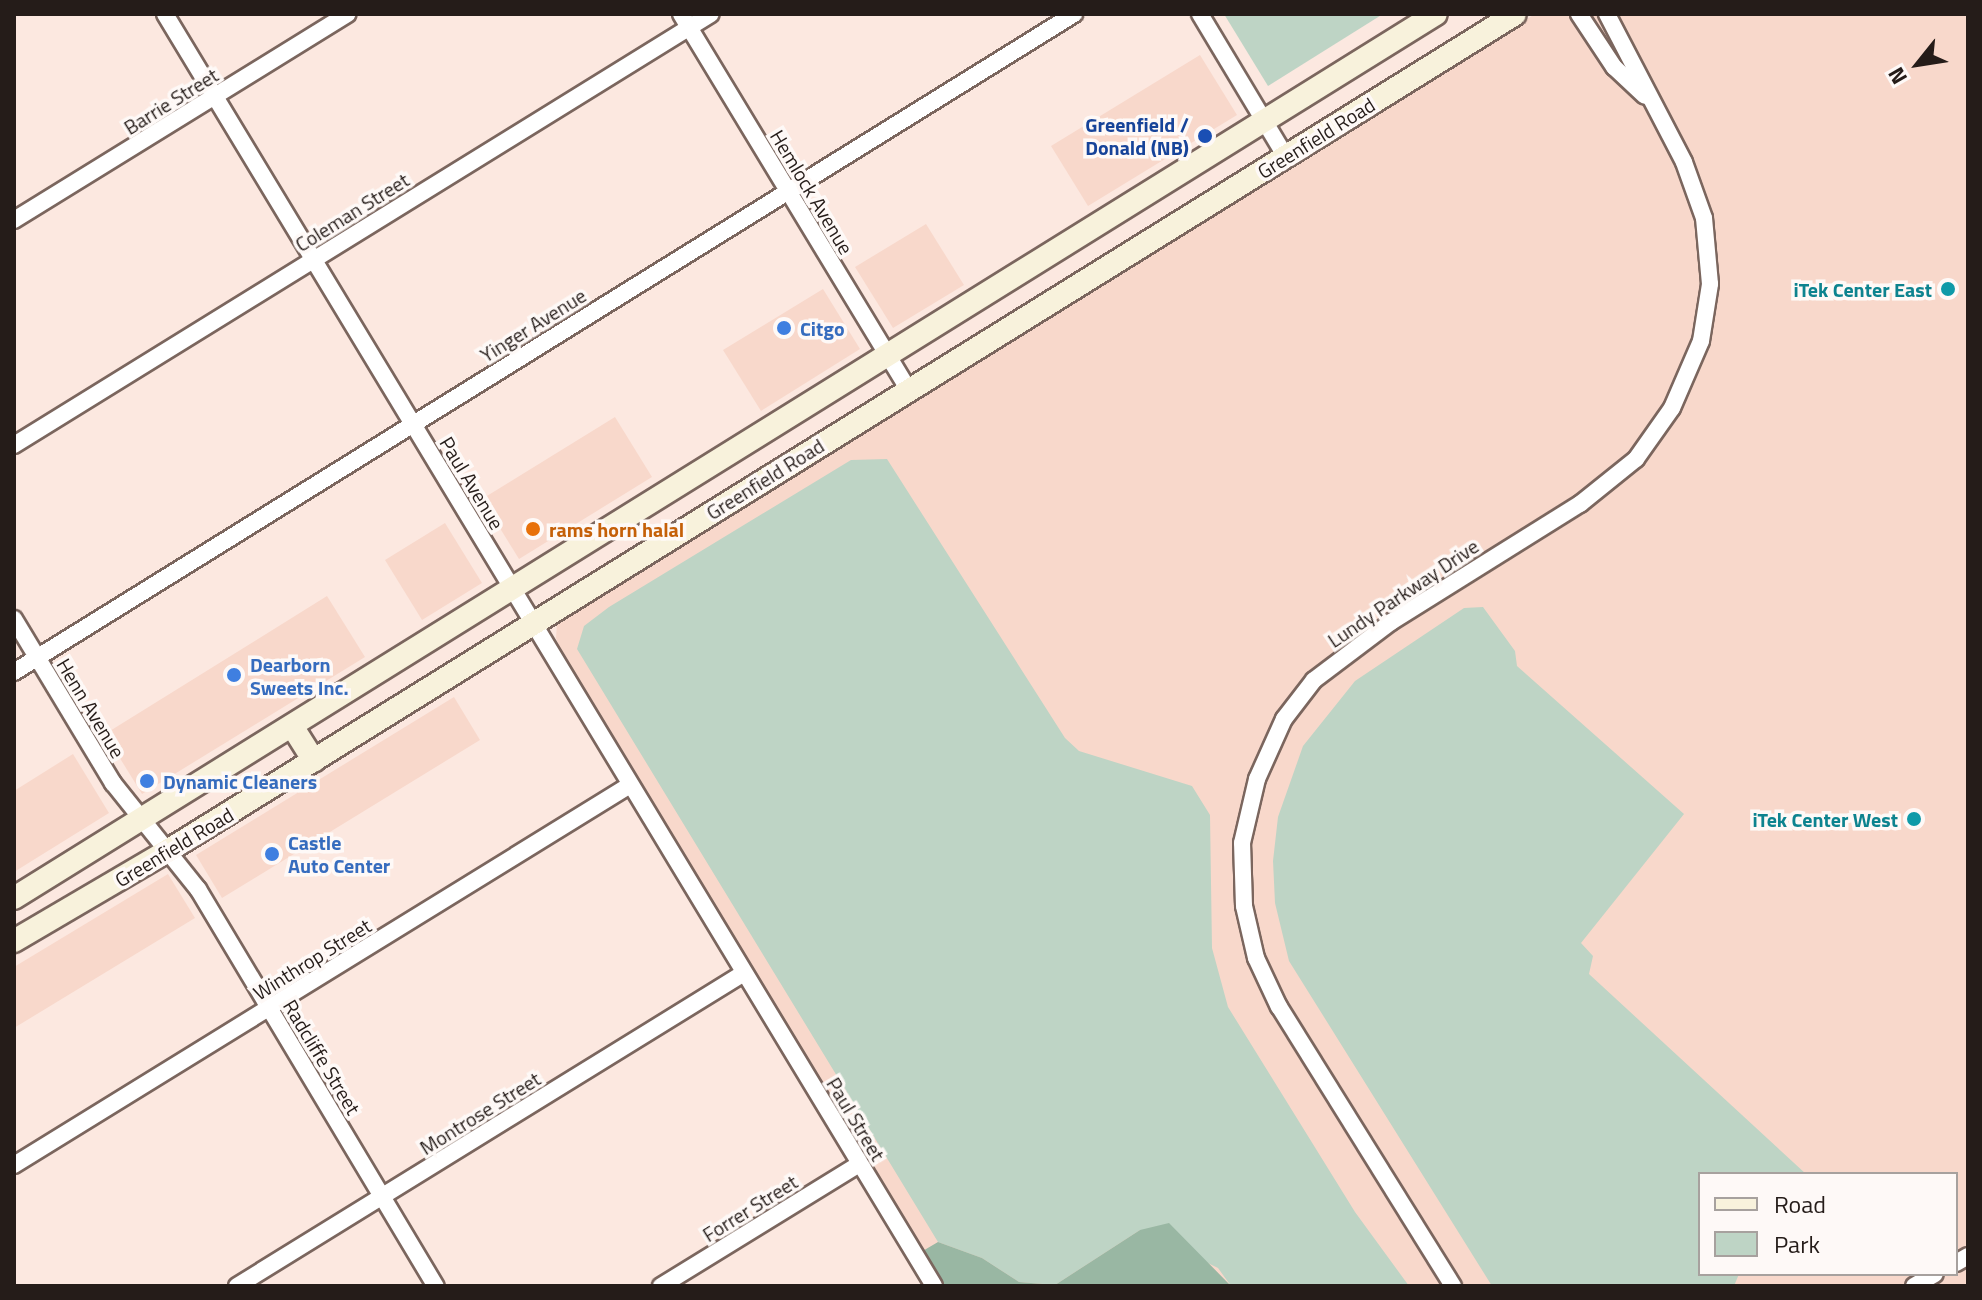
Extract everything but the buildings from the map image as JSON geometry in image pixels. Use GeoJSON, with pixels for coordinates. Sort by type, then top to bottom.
{"type":"FeatureCollection","features":[{"type":"Feature","properties":{"kind":"main road","name":"Greenfield Road"},"geometry":{"type":"LineString","coordinates":[[14,898],[1436,14]]}},
{"type":"Feature","properties":{"kind":"main road","name":"Greenfield Road"},"geometry":{"type":"LineString","coordinates":[[14,941],[314,761],[1515,14]]}},
{"type":"Feature","properties":{"kind":"main road"},"geometry":{"type":"LineString","coordinates":[[292,726],[314,761]]}},
{"type":"Feature","properties":{"kind":"street","name":"Paul Avenue"},"geometry":{"type":"LineString","coordinates":[[165,14],[744,973]]}},
{"type":"Feature","properties":{"kind":"street","name":"Barrie Street"},"geometry":{"type":"LineString","coordinates":[[14,220],[348,14]]}},
{"type":"Feature","properties":{"kind":"street","name":"Coleman Street"},"geometry":{"type":"LineString","coordinates":[[14,445],[313,260],[685,21],[711,14]]}},
{"type":"Feature","properties":{"kind":"street","name":"Yinger Avenue"},"geometry":{"type":"LineString","coordinates":[[14,672],[1074,14]]}},
{"type":"Feature","properties":{"kind":"street"},"geometry":{"type":"LineString","coordinates":[[1200,14],[1286,157]]}},
{"type":"Feature","properties":{"kind":"street","name":"Lundy Parkway Drive"},"geometry":{"type":"LineString","coordinates":[[1579,14],[1614,67],[1649,99]]}},
{"type":"Feature","properties":{"kind":"street","name":"Lundy Parkway Drive"},"geometry":{"type":"LineString","coordinates":[[1453,1286],[1279,1007],[1256,958],[1244,906],[1242,843],[1257,779],[1284,719],[1314,680],[1391,622],[1580,504],[1636,459],[1672,408],[1701,341],[1710,284],[1704,218],[1684,162],[1649,99],[1633,57],[1607,14]]}},
{"type":"Feature","properties":{"kind":"street","name":"Hemlock Avenue"},"geometry":{"type":"LineString","coordinates":[[685,21],[909,391]]}},
{"type":"Feature","properties":{"kind":"street","name":"Henn Avenue"},"geometry":{"type":"LineString","coordinates":[[14,619],[113,783],[169,850]]}},
{"type":"Feature","properties":{"kind":"street","name":"Winthrop Street"},"geometry":{"type":"LineString","coordinates":[[14,1165],[630,785]]}},
{"type":"Feature","properties":{"kind":"street","name":"Radcliffe Street"},"geometry":{"type":"LineString","coordinates":[[169,850],[270,1009],[436,1286]]}},
{"type":"Feature","properties":{"kind":"street","name":"Paul Street"},"geometry":{"type":"LineString","coordinates":[[744,973],[934,1286]]}},
{"type":"Feature","properties":{"kind":"street","name":"Montrose Street"},"geometry":{"type":"LineString","coordinates":[[237,1286],[744,973]]}},
{"type":"Feature","properties":{"kind":"street","name":"Forrer Street"},"geometry":{"type":"LineString","coordinates":[[661,1286],[859,1164]]}},
{"type":"Feature","properties":{"kind":"street"},"geometry":{"type":"LineString","coordinates":[[1914,1286],[1932,1276]]}},
{"type":"Feature","properties":{"kind":"shaded area"},"geometry":{"type":"Polygon","coordinates":[[[1535,14],[1968,14],[1968,1286],[941,1286],[566,665],[556,638],[557,624],[1535,14]]]}},
{"type":"Feature","properties":{"kind":"shaded area"},"geometry":{"type":"Polygon","coordinates":[[[1200,55],[1237,115],[1088,206],[1051,146],[1200,55]]]}},
{"type":"Feature","properties":{"kind":"shaded area"},"geometry":{"type":"Polygon","coordinates":[[[926,224],[964,285],[893,328],[855,267],[926,224]]]}},
{"type":"Feature","properties":{"kind":"shaded area"},"geometry":{"type":"Polygon","coordinates":[[[823,289],[860,349],[761,411],[723,350],[823,289]]]}},
{"type":"Feature","properties":{"kind":"shaded area"},"geometry":{"type":"Polygon","coordinates":[[[615,417],[652,477],[519,559],[482,499],[615,417]]]}},
{"type":"Feature","properties":{"kind":"shaded area"},"geometry":{"type":"Polygon","coordinates":[[[445,523],[482,583],[422,620],[385,560],[445,523]]]}},
{"type":"Feature","properties":{"kind":"shaded area"},"geometry":{"type":"Polygon","coordinates":[[[327,596],[365,657],[142,794],[105,734],[327,596]]]}},
{"type":"Feature","properties":{"kind":"shaded area"},"geometry":{"type":"Polygon","coordinates":[[[454,697],[480,740],[222,898],[196,855],[454,697]]]}},
{"type":"Feature","properties":{"kind":"shaded area"},"geometry":{"type":"Polygon","coordinates":[[[73,754],[109,813],[14,872],[14,791],[73,754]]]}},
{"type":"Feature","properties":{"kind":"shaded area"},"geometry":{"type":"Polygon","coordinates":[[[168,874],[195,918],[14,1028],[14,967],[168,874]]]}},
{"type":"Feature","properties":{"kind":"green space"},"geometry":{"type":"Polygon","coordinates":[[[1224,14],[1383,14],[1268,86],[1224,14]]]}},
{"type":"Feature","properties":{"kind":"green space"},"geometry":{"type":"Polygon","coordinates":[[[887,459],[1065,738],[1079,751],[1192,786],[1210,815],[1212,948],[1228,1007],[1355,1212],[1409,1286],[1231,1286],[1218,1268],[1140,1230],[1055,1285],[1019,1282],[982,1258],[938,1242],[577,649],[584,626],[609,607],[851,460],[887,459]]]}},
{"type":"Feature","properties":{"kind":"green space"},"geometry":{"type":"Polygon","coordinates":[[[1483,607],[1515,651],[1517,666],[1684,814],[1581,943],[1593,956],[1589,974],[1804,1172],[1698,1172],[1698,1276],[1738,1276],[1734,1286],[1492,1286],[1289,961],[1275,903],[1273,861],[1278,817],[1303,746],[1355,681],[1464,608],[1483,607]]]}},
{"type":"Feature","properties":{"kind":"green space"},"geometry":{"type":"Polygon","coordinates":[[[1169,1223],[1231,1286],[941,1286],[921,1252],[938,1242],[982,1258],[1019,1282],[1055,1285],[1140,1230],[1169,1223]]]}},
{"type":"Feature","properties":{"kind":"place","name":"Greenfield / Donald (NB)"},"geometry":{"type":"Point","coordinates":[1205,136]}},
{"type":"Feature","properties":{"kind":"place","name":"iTek Center East"},"geometry":{"type":"Point","coordinates":[1948,289]}},
{"type":"Feature","properties":{"kind":"place","name":"Citgo"},"geometry":{"type":"Point","coordinates":[784,328]}},
{"type":"Feature","properties":{"kind":"place","name":"rams horn halal"},"geometry":{"type":"Point","coordinates":[533,529]}},
{"type":"Feature","properties":{"kind":"place","name":"Dearborn Sweets Inc."},"geometry":{"type":"Point","coordinates":[234,675]}},
{"type":"Feature","properties":{"kind":"place","name":"Dynamic Cleaners"},"geometry":{"type":"Point","coordinates":[147,781]}},
{"type":"Feature","properties":{"kind":"place","name":"iTek Center West"},"geometry":{"type":"Point","coordinates":[1914,819]}},
{"type":"Feature","properties":{"kind":"place","name":"Castle Auto Center"},"geometry":{"type":"Point","coordinates":[272,854]}}]}
